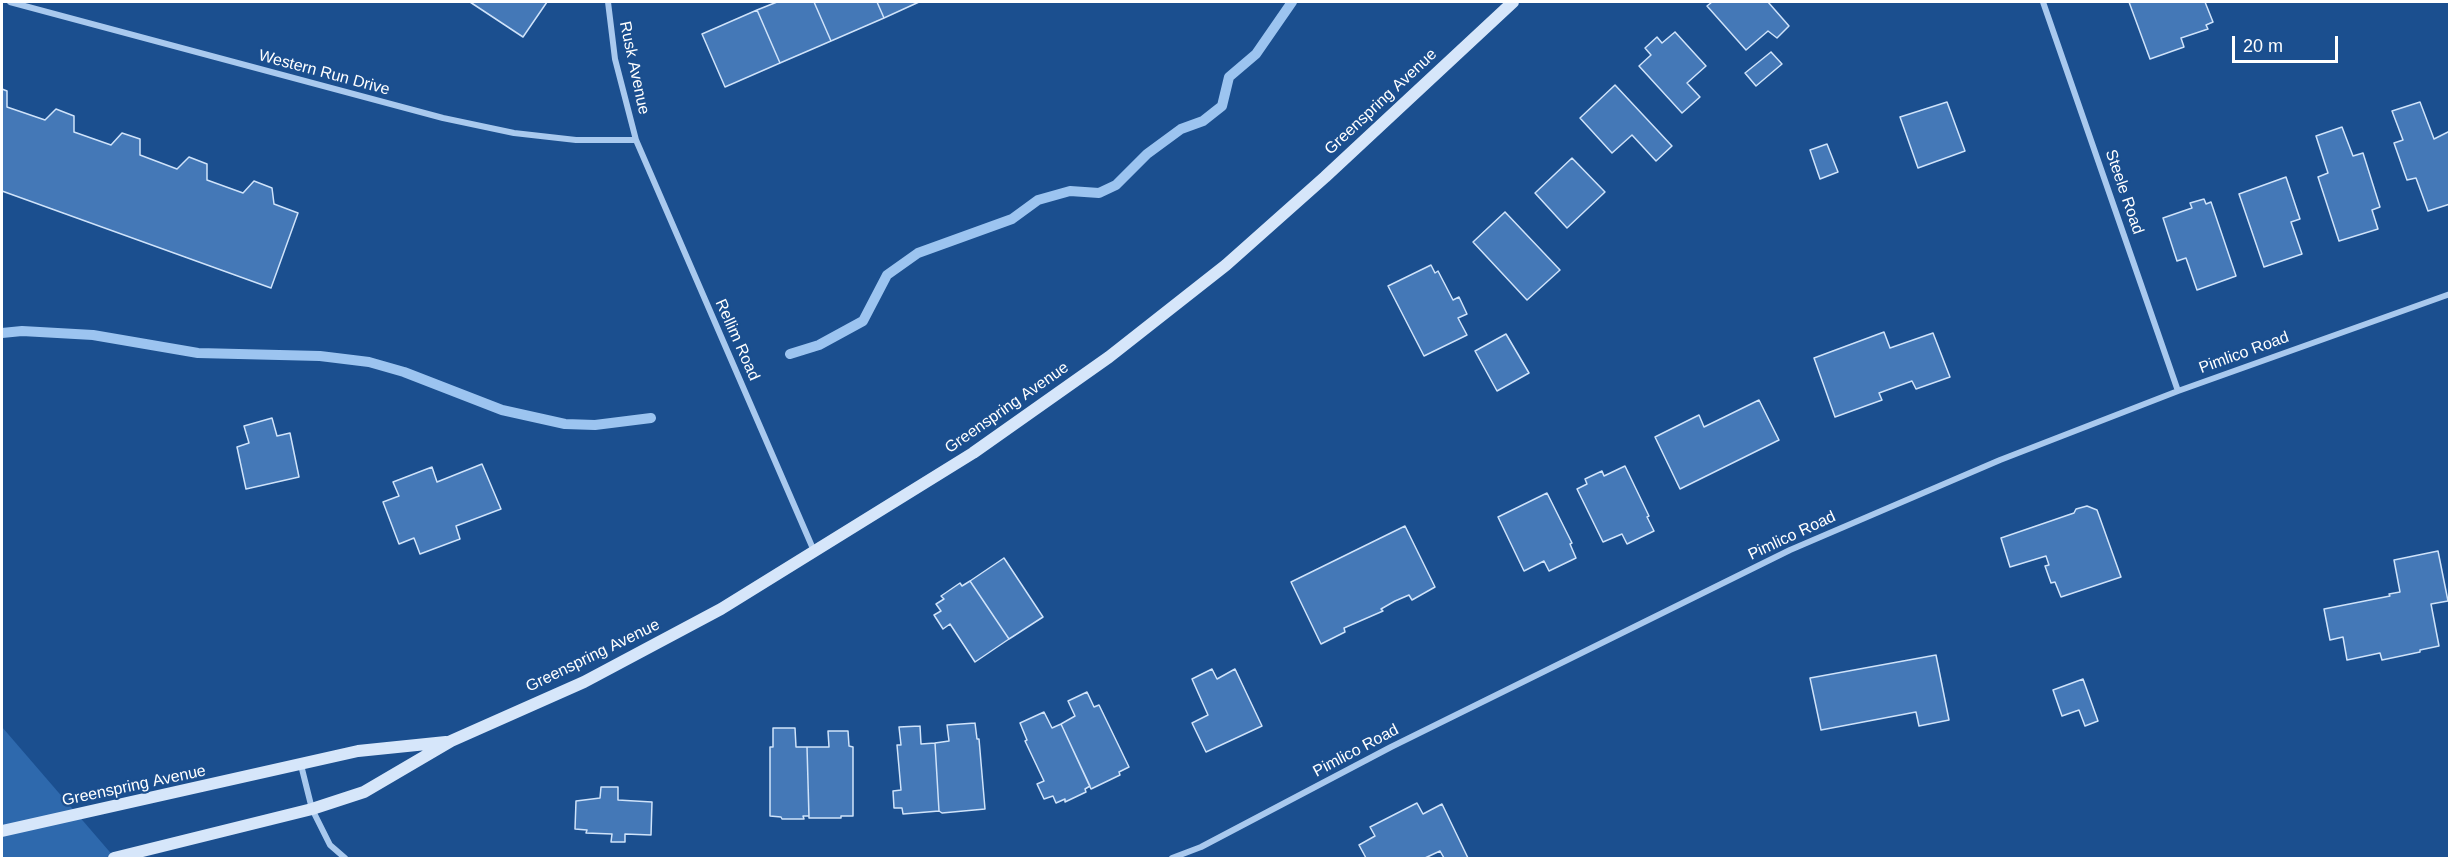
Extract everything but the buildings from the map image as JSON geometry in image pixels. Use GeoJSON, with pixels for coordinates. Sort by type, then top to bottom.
{"type":"FeatureCollection","features":[{"type":"Feature","properties":{"kind":"main road","name":"Greenspring Avenue"},"geometry":{"type":"LineString","coordinates":[[114,858],[312,809],[364,792],[451,741],[612,668],[721,609],[815,552],[973,453],[1108,357],[1226,266],[1513,2]]}},
{"type":"Feature","properties":{"kind":"main road","name":"Greenspring Avenue"},"geometry":{"type":"LineString","coordinates":[[2,831],[358,751],[451,741]]}},
{"type":"Feature","properties":{"kind":"street","name":"Western Run Drive"},"geometry":{"type":"LineString","coordinates":[[10,2],[442,118],[524,134],[576,140],[636,140]]}},
{"type":"Feature","properties":{"kind":"street","name":"Rusk Avenue"},"geometry":{"type":"LineString","coordinates":[[608,2],[615,59],[636,140]]}},
{"type":"Feature","properties":{"kind":"street","name":"Steele Road"},"geometry":{"type":"LineString","coordinates":[[2043,2],[2178,391]]}},
{"type":"Feature","properties":{"kind":"street","name":"Rellim Road"},"geometry":{"type":"LineString","coordinates":[[636,140],[815,552]]}},
{"type":"Feature","properties":{"kind":"street","name":"Pimlico Road"},"geometry":{"type":"LineString","coordinates":[[1172,858],[1201,847],[1391,747],[1790,550],[2000,460],[2178,391],[2450,294]]}},
{"type":"Feature","properties":{"kind":"street"},"geometry":{"type":"LineString","coordinates":[[301,765],[312,809],[330,845],[345,858]]}},
{"type":"Feature","properties":{"kind":"shaded area"},"geometry":{"type":"Polygon","coordinates":[[[2,727],[115,858],[2,858],[2,727]]]}},
{"type":"Feature","properties":{"kind":"waterway"},"geometry":{"type":"LineString","coordinates":[[790,354],[819,345],[863,321],[887,275],[918,253],[1012,219],[1038,200],[1070,191],[1099,193],[1116,185],[1147,154],[1181,129],[1203,121],[1222,106],[1229,77],[1256,54],[1292,2]]}},
{"type":"Feature","properties":{"kind":"waterway"},"geometry":{"type":"LineString","coordinates":[[2,333],[22,331],[93,335],[198,353],[320,356],[369,362],[404,372],[502,410],[565,424],[595,425],[651,418]]}}]}
